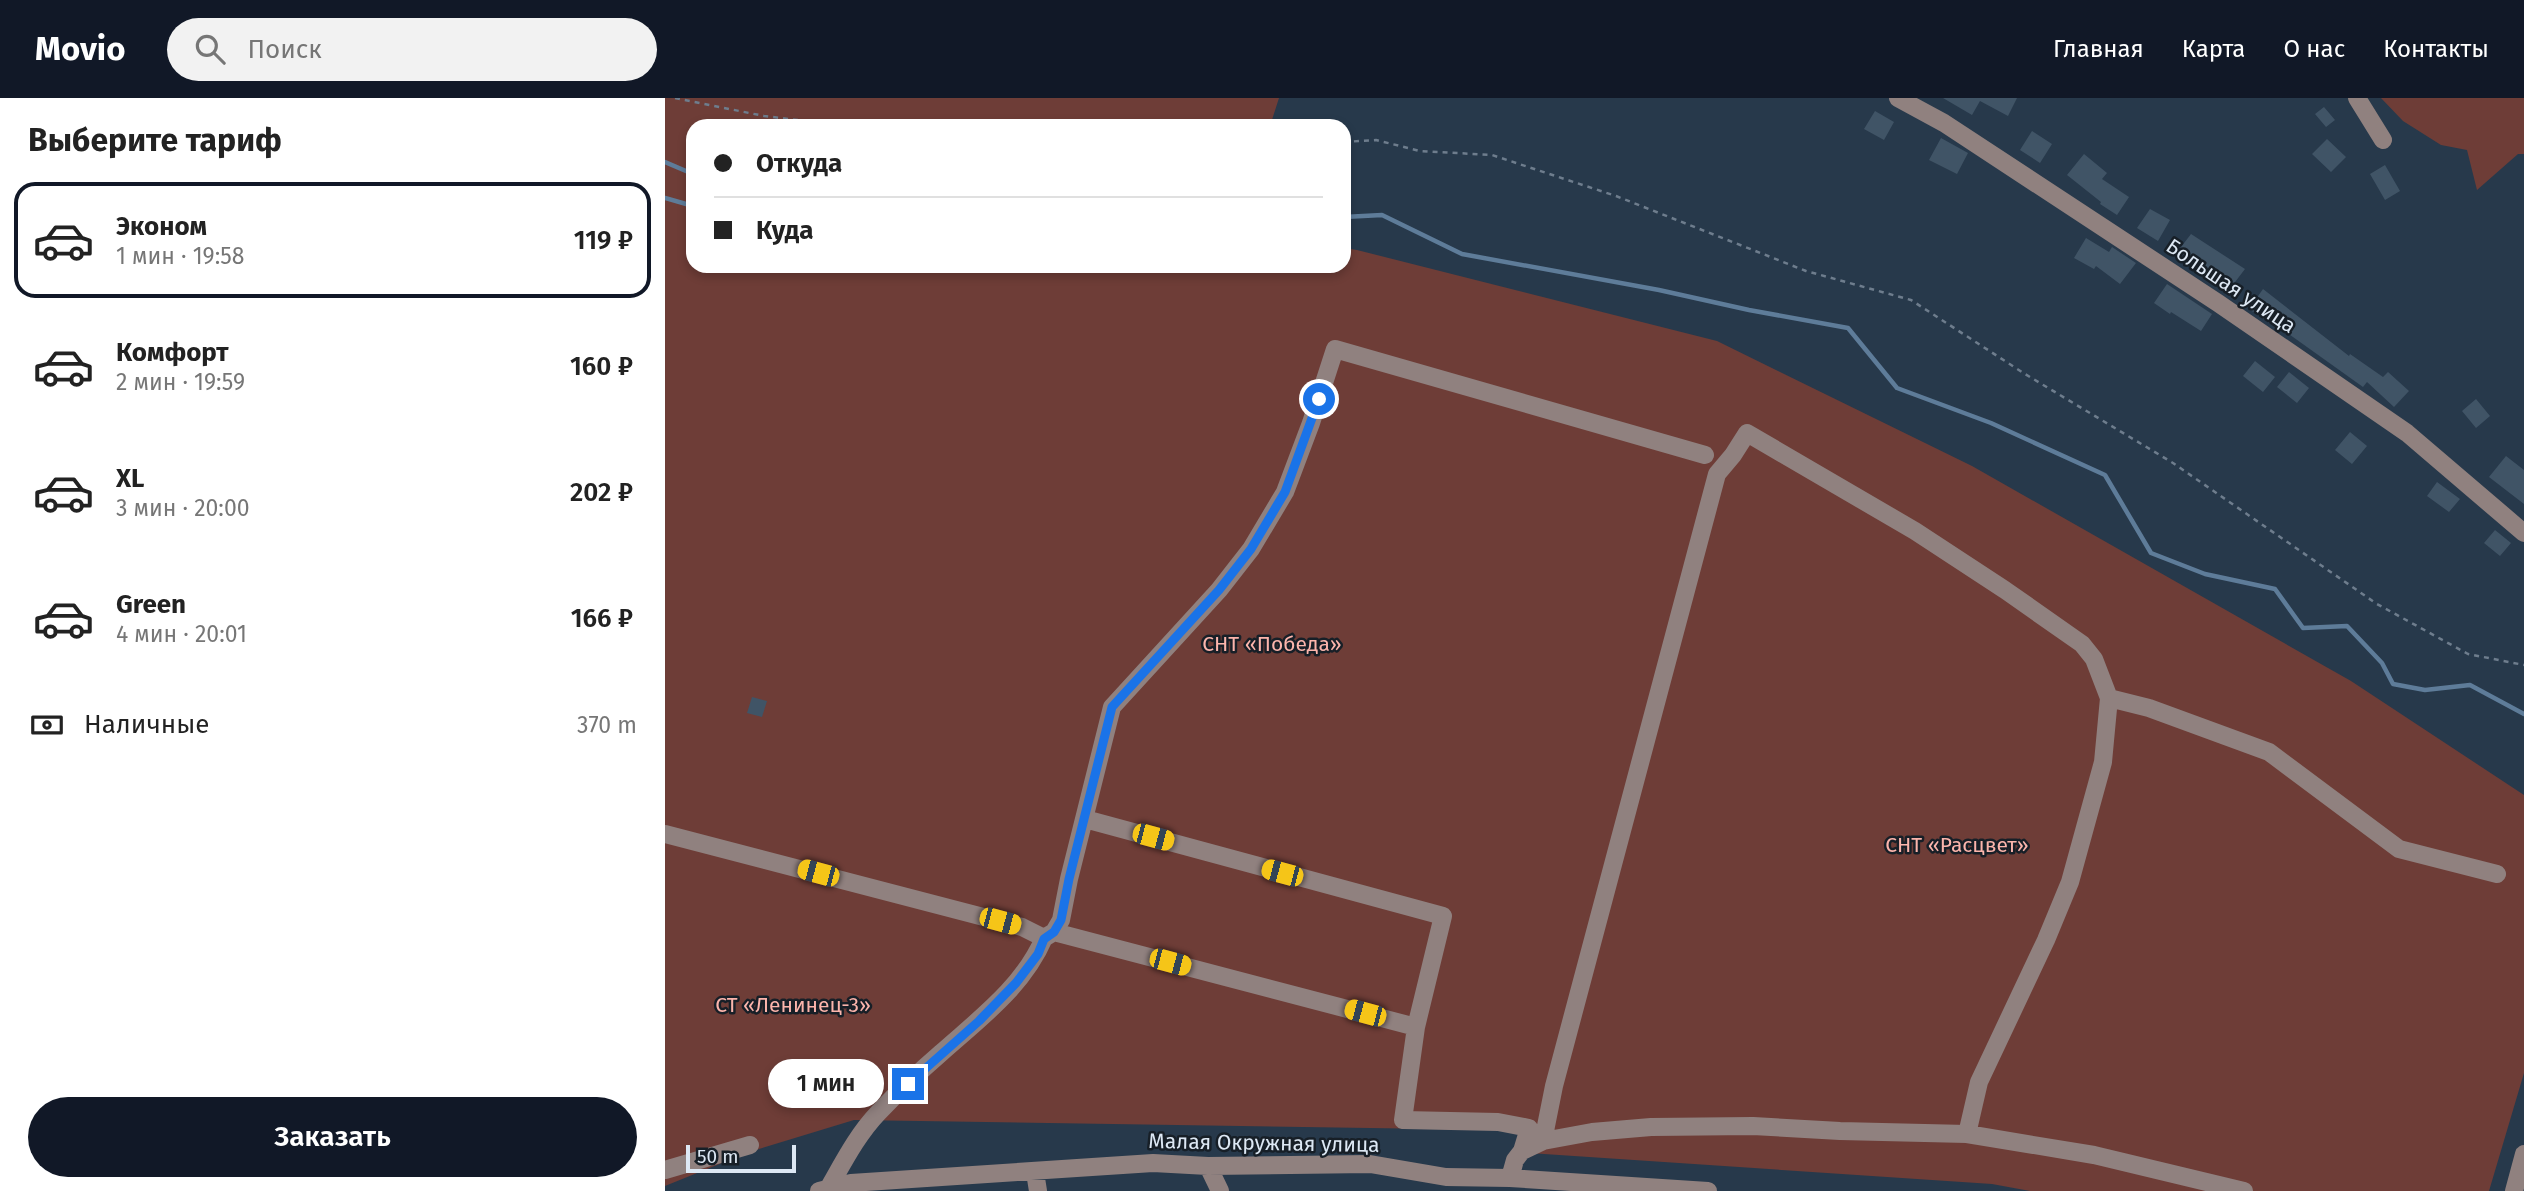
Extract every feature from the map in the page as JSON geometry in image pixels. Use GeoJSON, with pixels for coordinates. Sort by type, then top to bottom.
{"type":"FeatureCollection","features":[{"type":"Feature","properties":{"kind":"street","name":"Большая улица"},"geometry":{"type":"LineString","coordinates":[[1898,98],[1944,123],[2218,303],[2407,433],[2524,533]]}},
{"type":"Feature","properties":{"kind":"street"},"geometry":{"type":"LineString","coordinates":[[2357,98],[2383,140]]}},
{"type":"Feature","properties":{"kind":"street"},"geometry":{"type":"LineString","coordinates":[[823,1190],[876,1115],[940,1053],[979,1021],[1016,983],[1061,920],[1112,707],[1219,590],[1251,549],[1285,492],[1335,349],[1705,456]]}},
{"type":"Feature","properties":{"kind":"street"},"geometry":{"type":"LineString","coordinates":[[1543,1140],[1554,1086],[1717,474],[1747,433],[1915,531],[2083,644],[2094,659],[2109,698],[2103,762],[2070,882],[2046,940],[1979,1082],[1967,1134]]}},
{"type":"Feature","properties":{"kind":"street"},"geometry":{"type":"LineString","coordinates":[[2109,698],[2149,708],[2269,752],[2399,849],[2497,874]]}},
{"type":"Feature","properties":{"kind":"street"},"geometry":{"type":"LineString","coordinates":[[1084,818],[1443,916],[1416,1027],[1403,1120],[1498,1122],[1529,1128],[1510,1178]]}},
{"type":"Feature","properties":{"kind":"street"},"geometry":{"type":"LineString","coordinates":[[665,834],[1049,935],[1416,1027]]}},
{"type":"Feature","properties":{"kind":"street"},"geometry":{"type":"LineString","coordinates":[[1522,1151],[1543,1140],[1592,1132],[1715,1126],[1967,1134],[2094,1155],[2244,1191]]}},
{"type":"Feature","properties":{"kind":"street"},"geometry":{"type":"LineString","coordinates":[[665,1170],[750,1145]]}},
{"type":"Feature","properties":{"kind":"street"},"geometry":{"type":"LineString","coordinates":[[2514,1191],[2524,1154]]}},
{"type":"Feature","properties":{"kind":"street","name":"Малая Окружная улица"},"geometry":{"type":"LineString","coordinates":[[823,1190],[851,1183],[909,1185],[1153,1163],[1208,1166],[1370,1164],[1446,1184],[1510,1178],[1611,1188],[1708,1191]]}},
{"type":"Feature","properties":{"kind":"street"},"geometry":{"type":"LineString","coordinates":[[1208,1166],[1220,1191]]}},
{"type":"Feature","properties":{"kind":"street"},"geometry":{"type":"LineString","coordinates":[[1035,1172],[1038,1191]]}},
{"type":"Feature","properties":{"kind":"path"},"geometry":{"type":"LineString","coordinates":[[675,98],[789,119]]}},
{"type":"Feature","properties":{"kind":"path"},"geometry":{"type":"LineString","coordinates":[[1351,142],[1376,140],[1420,151],[1492,155],[1615,196],[1806,271],[1911,300],[2025,374],[2173,464],[2377,604],[2467,654],[2524,665]]}},
{"type":"Feature","properties":{"kind":"green space"},"geometry":{"type":"Polygon","coordinates":[[[665,98],[1279,98],[1272,119],[686,119],[686,273],[1351,273],[1351,249],[1717,341],[1972,466],[2351,681],[2524,795],[2524,1073],[2489,1191],[2030,1191],[1992,1184],[1529,1153],[1531,1136],[1502,1130],[854,1120],[749,1152],[665,1186],[665,98]]]}},
{"type":"Feature","properties":{"kind":"green space"},"geometry":{"type":"Polygon","coordinates":[[[2381,98],[2524,98],[2524,154],[2518,154],[2477,190],[2467,150],[2441,145],[2403,121],[2381,98]]]}},
{"type":"Feature","properties":{"kind":"building"},"geometry":{"type":"Polygon","coordinates":[[[1943,98],[2017,98],[2008,116],[1980,101],[1972,115],[1943,98]]]}},
{"type":"Feature","properties":{"kind":"building"},"geometry":{"type":"Polygon","coordinates":[[[2324,107],[2335,120],[2326,127],[2315,114],[2324,107]]]}},
{"type":"Feature","properties":{"kind":"building"},"geometry":{"type":"Polygon","coordinates":[[[1875,111],[1894,122],[1884,140],[1864,129],[1875,111]]]}},
{"type":"Feature","properties":{"kind":"building"},"geometry":{"type":"Polygon","coordinates":[[[2032,131],[2052,144],[2040,163],[2020,150],[2032,131]]]}},
{"type":"Feature","properties":{"kind":"building"},"geometry":{"type":"Polygon","coordinates":[[[1941,138],[1968,153],[1957,174],[1929,160],[1941,138]]]}},
{"type":"Feature","properties":{"kind":"building"},"geometry":{"type":"Polygon","coordinates":[[[2327,139],[2346,157],[2331,172],[2312,154],[2327,139]]]}},
{"type":"Feature","properties":{"kind":"building"},"geometry":{"type":"Polygon","coordinates":[[[2084,154],[2107,173],[2102,179],[2129,197],[2117,215],[2067,175],[2084,154]]]}},
{"type":"Feature","properties":{"kind":"building"},"geometry":{"type":"Polygon","coordinates":[[[2385,165],[2400,191],[2385,200],[2370,174],[2385,165]]]}},
{"type":"Feature","properties":{"kind":"building"},"geometry":{"type":"Polygon","coordinates":[[[2150,209],[2170,220],[2158,241],[2137,228],[2150,209]]]}},
{"type":"Feature","properties":{"kind":"building"},"geometry":{"type":"Polygon","coordinates":[[[2191,234],[2245,269],[2232,286],[2178,251],[2191,234]]]}},
{"type":"Feature","properties":{"kind":"building"},"geometry":{"type":"Polygon","coordinates":[[[2086,238],[2109,252],[2112,247],[2136,263],[2120,284],[2096,266],[2094,269],[2074,258],[2086,238]]]}},
{"type":"Feature","properties":{"kind":"building"},"geometry":{"type":"Polygon","coordinates":[[[2167,284],[2212,314],[2201,331],[2154,303],[2167,284]]]}},
{"type":"Feature","properties":{"kind":"building"},"geometry":{"type":"Polygon","coordinates":[[[2263,289],[2349,356],[2350,354],[2383,377],[2388,372],[2409,391],[2394,407],[2367,382],[2363,387],[2272,322],[2271,324],[2249,309],[2263,289]]]}},
{"type":"Feature","properties":{"kind":"building"},"geometry":{"type":"Polygon","coordinates":[[[2255,361],[2275,377],[2263,392],[2243,376],[2255,361]]]}},
{"type":"Feature","properties":{"kind":"building"},"geometry":{"type":"Polygon","coordinates":[[[2289,372],[2309,388],[2297,403],[2277,387],[2289,372]]]}},
{"type":"Feature","properties":{"kind":"building"},"geometry":{"type":"Polygon","coordinates":[[[2476,399],[2490,416],[2476,428],[2462,411],[2476,399]]]}},
{"type":"Feature","properties":{"kind":"building"},"geometry":{"type":"Polygon","coordinates":[[[2350,432],[2367,446],[2352,464],[2335,450],[2350,432]]]}},
{"type":"Feature","properties":{"kind":"building"},"geometry":{"type":"Polygon","coordinates":[[[2506,456],[2524,470],[2524,504],[2489,477],[2506,456]]]}},
{"type":"Feature","properties":{"kind":"building"},"geometry":{"type":"Polygon","coordinates":[[[2437,482],[2460,499],[2449,512],[2427,496],[2437,482]]]}},
{"type":"Feature","properties":{"kind":"building"},"geometry":{"type":"Polygon","coordinates":[[[2495,530],[2511,543],[2500,556],[2484,543],[2495,530]]]}},
{"type":"Feature","properties":{"kind":"building"},"geometry":{"type":"Polygon","coordinates":[[[752,697],[767,701],[762,717],[747,713],[752,697]]]}},
{"type":"Feature","properties":{"kind":"building"},"geometry":{"type":"Polygon","coordinates":[[[833,1065],[850,1069],[844,1091],[827,1086],[833,1065]]]}},
{"type":"Feature","properties":{"kind":"waterway"},"geometry":{"type":"LineString","coordinates":[[665,162],[686,171]]}},
{"type":"Feature","properties":{"kind":"waterway"},"geometry":{"type":"LineString","coordinates":[[665,198],[686,204]]}},
{"type":"Feature","properties":{"kind":"waterway"},"geometry":{"type":"LineString","coordinates":[[1351,217],[1382,215],[1462,254],[1848,328],[1897,388],[1991,423],[2105,475],[2151,553],[2205,574],[2275,589],[2303,628],[2347,626],[2382,663],[2393,684],[2425,690],[2470,685],[2524,714]]}},
{"type":"Feature","properties":{"kind":"route"},"geometry":{"type":"LineString","coordinates":[[908,1084],[979,1021],[1016,983],[1038,954],[1044,939],[1054,932],[1061,920],[1112,707],[1219,590],[1251,549],[1285,492],[1319,399]]}},
{"type":"Feature","properties":{"kind":"park label","name":"СНТ «Победа»"},"geometry":{"type":"Point","coordinates":[1272,644]}},
{"type":"Feature","properties":{"kind":"park label","name":"СНТ «Расцвет»"},"geometry":{"type":"Point","coordinates":[1957,845]}},
{"type":"Feature","properties":{"kind":"park label","name":"СТ «Ленинец-3»"},"geometry":{"type":"Point","coordinates":[793,1005]}}]}
